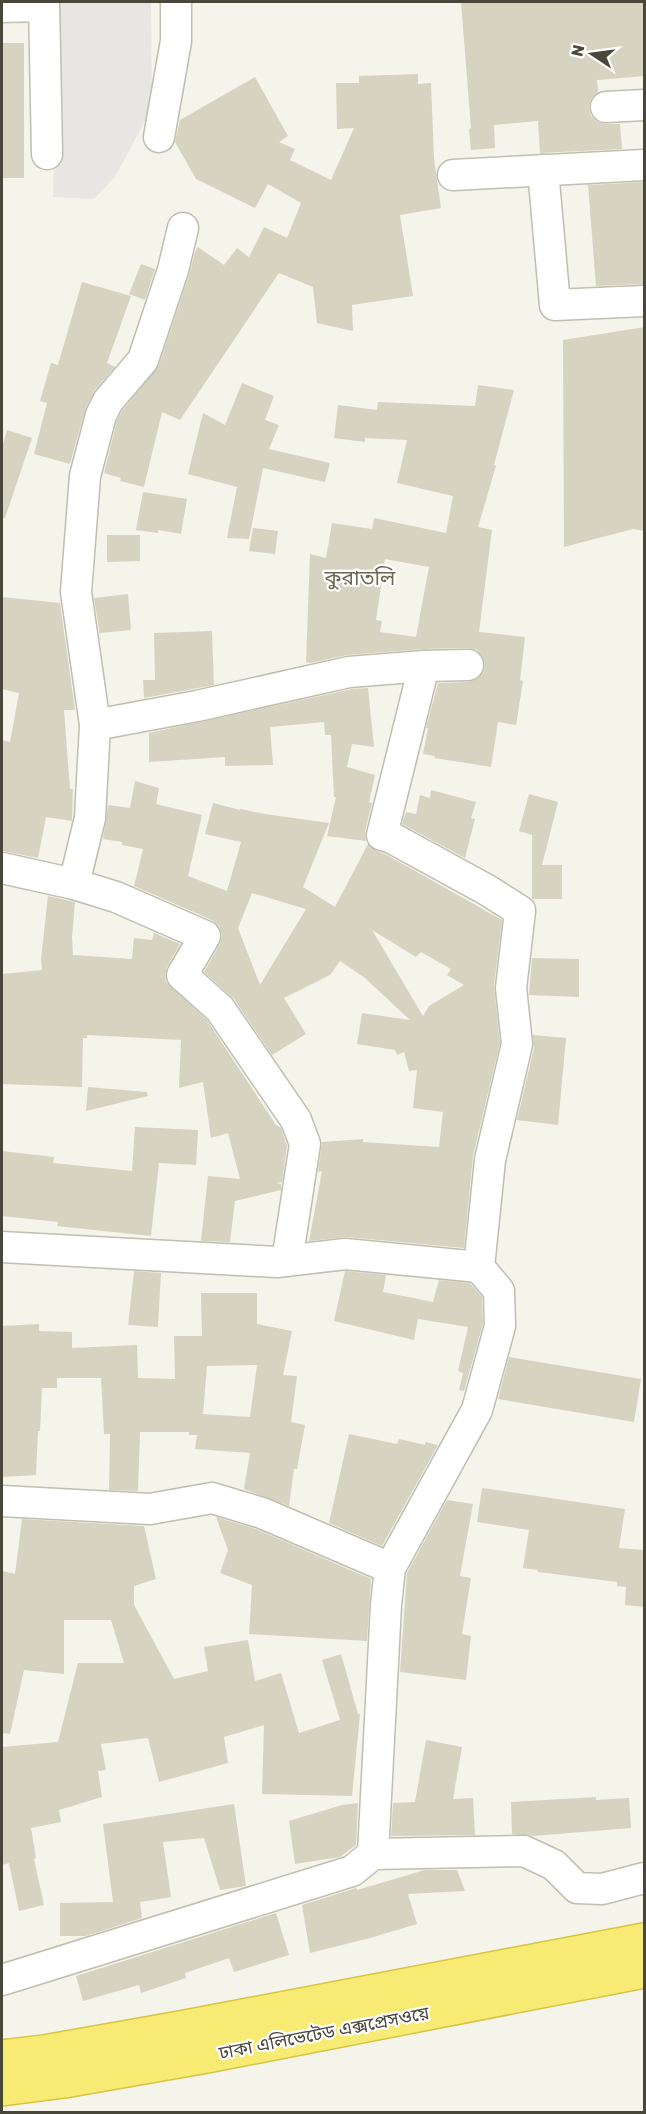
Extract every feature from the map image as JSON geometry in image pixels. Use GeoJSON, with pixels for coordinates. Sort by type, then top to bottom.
{"type":"FeatureCollection","features":[{"type":"Feature","properties":{"kind":"highway","name":"ঢাকা এলিভেটেড এক্সপ্রেসওয়ে"},"geometry":{"type":"LineString","coordinates":[[2,2057],[44,2052],[180,2028],[645,1940]]}},
{"type":"Feature","properties":{"kind":"highway","name":"ঢাকা এলিভেটেড এক্সপ্রেসওয়ে"},"geometry":{"type":"LineString","coordinates":[[2,2089],[64,2081],[207,2056],[645,1971]]}},
{"type":"Feature","properties":{"kind":"street"},"geometry":{"type":"LineString","coordinates":[[159,137],[176,41],[176,2]]}},
{"type":"Feature","properties":{"kind":"street"},"geometry":{"type":"LineString","coordinates":[[2,7],[44,4],[47,154]]}},
{"type":"Feature","properties":{"kind":"street"},"geometry":{"type":"LineString","coordinates":[[606,107],[645,105]]}},
{"type":"Feature","properties":{"kind":"street"},"geometry":{"type":"LineString","coordinates":[[453,175],[645,165]]}},
{"type":"Feature","properties":{"kind":"street"},"geometry":{"type":"LineString","coordinates":[[543,170],[555,305],[645,301]]}},
{"type":"Feature","properties":{"kind":"street"},"geometry":{"type":"LineString","coordinates":[[74,884],[90,818],[95,725],[76,592],[85,476],[101,415],[108,401],[143,360],[173,270],[183,228]]}},
{"type":"Feature","properties":{"kind":"street"},"geometry":{"type":"LineString","coordinates":[[95,725],[196,706],[349,672],[468,665]]}},
{"type":"Feature","properties":{"kind":"street"},"geometry":{"type":"LineString","coordinates":[[424,666],[382,835],[392,838],[487,890],[520,911],[511,988],[517,1044],[490,1160],[479,1267]]}},
{"type":"Feature","properties":{"kind":"street"},"geometry":{"type":"LineString","coordinates":[[2,868],[74,884],[116,897],[205,936],[182,975],[220,1009],[297,1120],[305,1144],[287,1261]]}},
{"type":"Feature","properties":{"kind":"street"},"geometry":{"type":"LineString","coordinates":[[2,1247],[287,1261],[345,1254],[479,1267],[499,1291],[500,1326],[477,1410],[390,1568],[373,1854]]}},
{"type":"Feature","properties":{"kind":"street"},"geometry":{"type":"LineString","coordinates":[[2,1501],[150,1509],[212,1498],[262,1513],[390,1568]]}},
{"type":"Feature","properties":{"kind":"street"},"geometry":{"type":"LineString","coordinates":[[2,1980],[352,1871],[373,1854],[524,1851],[554,1865],[577,1888],[602,1889],[645,1878]]}},
{"type":"Feature","properties":{"kind":"shaded area"},"geometry":{"type":"Polygon","coordinates":[[[57,2],[151,2],[152,108],[115,177],[94,199],[53,197],[57,2]]]}},
{"type":"Feature","properties":{"kind":"building"},"geometry":{"type":"Polygon","coordinates":[[[461,2],[645,2],[645,76],[597,80],[598,92],[591,99],[589,107],[591,116],[598,122],[620,124],[622,149],[540,153],[538,121],[494,125],[495,148],[471,150],[461,2]]]}},
{"type":"Feature","properties":{"kind":"building"},"geometry":{"type":"Polygon","coordinates":[[[2,43],[24,43],[24,178],[2,178],[2,43]]]}},
{"type":"Feature","properties":{"kind":"building"},"geometry":{"type":"Polygon","coordinates":[[[418,74],[418,84],[431,83],[434,159],[441,208],[400,215],[413,296],[352,305],[353,331],[317,323],[313,287],[279,273],[180,420],[162,412],[144,487],[120,481],[121,478],[104,473],[117,421],[122,411],[159,365],[198,247],[224,265],[237,248],[249,257],[264,227],[287,238],[301,203],[268,184],[255,208],[196,179],[175,142],[180,120],[255,77],[288,136],[279,142],[295,149],[290,160],[331,180],[354,128],[337,129],[336,83],[359,83],[359,76],[418,74]]]}},
{"type":"Feature","properties":{"kind":"building"},"geometry":{"type":"Polygon","coordinates":[[[645,182],[645,284],[596,286],[588,185],[645,182]]]}},
{"type":"Feature","properties":{"kind":"building"},"geometry":{"type":"Polygon","coordinates":[[[141,264],[155,269],[145,300],[129,294],[141,264]]]}},
{"type":"Feature","properties":{"kind":"building"},"geometry":{"type":"Polygon","coordinates":[[[82,282],[131,296],[107,363],[115,367],[95,390],[86,407],[70,464],[34,454],[47,403],[40,401],[51,363],[58,365],[82,282]]]}},
{"type":"Feature","properties":{"kind":"building"},"geometry":{"type":"Polygon","coordinates":[[[645,327],[645,531],[633,529],[564,547],[563,340],[645,327]]]}},
{"type":"Feature","properties":{"kind":"building"},"geometry":{"type":"Polygon","coordinates":[[[242,383],[274,396],[265,420],[279,425],[269,449],[330,463],[325,482],[263,468],[249,539],[227,538],[237,487],[188,474],[203,413],[225,425],[242,383]]]}},
{"type":"Feature","properties":{"kind":"building"},"geometry":{"type":"Polygon","coordinates":[[[478,385],[514,390],[494,465],[496,466],[478,527],[492,530],[479,632],[525,637],[520,680],[523,681],[516,725],[498,722],[491,767],[423,754],[428,728],[426,728],[438,683],[468,682],[477,679],[483,673],[485,664],[477,650],[468,648],[423,649],[347,655],[306,662],[310,554],[326,558],[332,523],[372,529],[374,518],[446,533],[453,496],[397,483],[407,440],[365,438],[365,442],[334,438],[338,405],[377,410],[378,402],[475,406],[478,385]],[[385,559],[376,620],[382,621],[380,632],[416,637],[429,567],[385,559]]]}},
{"type":"Feature","properties":{"kind":"building"},"geometry":{"type":"Polygon","coordinates":[[[7,430],[32,438],[5,518],[2,518],[2,447],[7,430]]]}},
{"type":"Feature","properties":{"kind":"building"},"geometry":{"type":"Polygon","coordinates":[[[143,492],[187,499],[181,534],[158,530],[158,533],[136,530],[143,492]]]}},
{"type":"Feature","properties":{"kind":"building"},"geometry":{"type":"Polygon","coordinates":[[[253,528],[278,531],[275,554],[249,551],[253,528]]]}},
{"type":"Feature","properties":{"kind":"building"},"geometry":{"type":"Polygon","coordinates":[[[107,535],[140,535],[140,561],[107,562],[107,535]]]}},
{"type":"Feature","properties":{"kind":"building"},"geometry":{"type":"Polygon","coordinates":[[[128,594],[131,630],[100,633],[101,642],[94,598],[128,594]]]}},
{"type":"Feature","properties":{"kind":"building"},"geometry":{"type":"Polygon","coordinates":[[[2,597],[60,603],[75,710],[64,710],[70,789],[73,789],[72,821],[46,817],[38,858],[2,851],[2,740],[10,742],[19,693],[2,689],[2,597]]]}},
{"type":"Feature","properties":{"kind":"building"},"geometry":{"type":"Polygon","coordinates":[[[212,631],[214,685],[144,698],[143,680],[155,680],[154,633],[212,631]]]}},
{"type":"Feature","properties":{"kind":"building"},"geometry":{"type":"Polygon","coordinates":[[[368,688],[374,747],[352,744],[347,767],[375,775],[369,802],[372,803],[365,831],[366,841],[327,836],[336,797],[334,797],[331,735],[325,735],[324,722],[270,727],[273,765],[225,766],[225,757],[149,762],[149,733],[352,689],[368,688]]]}},
{"type":"Feature","properties":{"kind":"building"},"geometry":{"type":"Polygon","coordinates":[[[135,781],[159,788],[156,804],[202,815],[188,876],[227,891],[241,842],[205,834],[213,803],[240,810],[329,823],[303,887],[335,907],[368,844],[502,920],[494,986],[500,1043],[473,1156],[464,1248],[347,1237],[309,1241],[322,1171],[318,1172],[322,1142],[363,1139],[363,1142],[439,1147],[443,1112],[413,1108],[417,1070],[409,1071],[404,1052],[397,1055],[395,1050],[357,1044],[362,1013],[410,1020],[365,978],[340,961],[330,975],[284,998],[306,1034],[272,1055],[234,999],[204,972],[220,944],[222,935],[219,926],[212,920],[134,886],[143,849],[103,839],[108,805],[130,808],[135,781]],[[252,893],[238,928],[260,985],[306,909],[252,893]],[[372,930],[423,1016],[429,1006],[464,985],[447,975],[451,969],[421,952],[416,957],[372,930]]]}},
{"type":"Feature","properties":{"kind":"building"},"geometry":{"type":"Polygon","coordinates":[[[431,790],[476,802],[471,818],[475,819],[465,858],[402,824],[406,812],[416,814],[420,795],[430,798],[431,790]]]}},
{"type":"Feature","properties":{"kind":"building"},"geometry":{"type":"Polygon","coordinates":[[[529,794],[558,802],[542,865],[562,865],[562,899],[532,899],[532,835],[519,831],[529,794]]]}},
{"type":"Feature","properties":{"kind":"building"},"geometry":{"type":"Polygon","coordinates":[[[48,896],[75,902],[73,955],[132,959],[134,938],[152,940],[154,933],[180,944],[167,967],[166,982],[207,1020],[276,1125],[281,1128],[287,1146],[282,1182],[276,1183],[281,1184],[281,1190],[235,1201],[230,1242],[201,1241],[208,1176],[240,1179],[228,1133],[211,1138],[203,1082],[179,1088],[181,1040],[87,1035],[87,1038],[83,1038],[82,1087],[2,1084],[2,974],[42,970],[41,959],[48,896]]]}},
{"type":"Feature","properties":{"kind":"building"},"geometry":{"type":"Polygon","coordinates":[[[532,958],[579,959],[579,997],[529,995],[532,958]]]}},
{"type":"Feature","properties":{"kind":"building"},"geometry":{"type":"Polygon","coordinates":[[[533,1035],[566,1038],[558,1125],[517,1120],[534,1048],[533,1035]]]}},
{"type":"Feature","properties":{"kind":"building"},"geometry":{"type":"Polygon","coordinates":[[[88,1087],[147,1092],[148,1096],[86,1111],[88,1087]]]}},
{"type":"Feature","properties":{"kind":"building"},"geometry":{"type":"Polygon","coordinates":[[[135,1127],[198,1130],[196,1165],[159,1163],[151,1236],[57,1226],[58,1222],[2,1216],[2,1151],[54,1157],[53,1163],[132,1171],[135,1127]]]}},
{"type":"Feature","properties":{"kind":"building"},"geometry":{"type":"Polygon","coordinates":[[[134,1271],[161,1273],[158,1327],[128,1325],[134,1271]]]}},
{"type":"Feature","properties":{"kind":"building"},"geometry":{"type":"Polygon","coordinates":[[[345,1271],[386,1275],[383,1292],[433,1302],[439,1280],[470,1283],[482,1297],[483,1324],[464,1391],[459,1390],[463,1373],[458,1371],[468,1327],[418,1319],[414,1340],[334,1321],[345,1271]]]}},
{"type":"Feature","properties":{"kind":"building"},"geometry":{"type":"Polygon","coordinates":[[[201,1293],[257,1293],[257,1324],[292,1331],[283,1375],[297,1376],[291,1422],[305,1425],[297,1469],[294,1469],[289,1506],[244,1489],[250,1453],[195,1449],[197,1435],[189,1435],[189,1432],[140,1432],[138,1491],[109,1490],[110,1434],[104,1434],[101,1378],[57,1378],[57,1388],[42,1388],[36,1475],[2,1477],[2,1326],[39,1324],[39,1331],[72,1332],[72,1348],[137,1345],[138,1378],[175,1379],[174,1336],[202,1336],[201,1293]],[[257,1365],[207,1366],[203,1414],[250,1417],[257,1365]]]}},
{"type":"Feature","properties":{"kind":"building"},"geometry":{"type":"Polygon","coordinates":[[[509,1357],[641,1379],[634,1422],[498,1399],[509,1357]]]}},
{"type":"Feature","properties":{"kind":"building"},"geometry":{"type":"Polygon","coordinates":[[[349,1434],[397,1444],[399,1439],[425,1445],[425,1442],[438,1445],[382,1546],[329,1523],[349,1434]]]}},
{"type":"Feature","properties":{"kind":"building"},"geometry":{"type":"Polygon","coordinates":[[[482,1488],[625,1509],[619,1548],[645,1550],[645,1607],[625,1605],[626,1587],[617,1586],[617,1582],[523,1568],[529,1530],[477,1522],[482,1488]]]}},
{"type":"Feature","properties":{"kind":"building"},"geometry":{"type":"Polygon","coordinates":[[[447,1500],[473,1504],[460,1576],[471,1578],[462,1634],[471,1636],[466,1680],[400,1672],[407,1573],[447,1500]]]}},
{"type":"Feature","properties":{"kind":"building"},"geometry":{"type":"Polygon","coordinates":[[[216,1517],[256,1529],[371,1579],[367,1641],[249,1634],[252,1585],[220,1573],[228,1550],[216,1517]]]}},
{"type":"Feature","properties":{"kind":"building"},"geometry":{"type":"Polygon","coordinates":[[[22,1519],[144,1526],[156,1579],[134,1586],[134,1605],[174,1679],[208,1671],[204,1647],[248,1640],[255,1681],[281,1673],[299,1733],[340,1720],[322,1660],[341,1654],[358,1714],[360,1714],[352,1796],[262,1794],[264,1725],[224,1737],[228,1763],[159,1782],[148,1738],[101,1744],[106,1770],[98,1771],[102,1797],[59,1810],[61,1822],[31,1828],[36,1858],[34,1859],[44,1905],[19,1911],[9,1863],[2,1865],[2,1747],[58,1742],[78,1663],[124,1663],[111,1620],[64,1620],[64,1674],[24,1670],[10,1734],[2,1733],[2,1571],[15,1574],[22,1519]]]}},
{"type":"Feature","properties":{"kind":"building"},"geometry":{"type":"Polygon","coordinates":[[[426,1740],[462,1747],[453,1799],[473,1798],[475,1835],[391,1836],[393,1803],[415,1802],[426,1740]]]}},
{"type":"Feature","properties":{"kind":"building"},"geometry":{"type":"Polygon","coordinates":[[[596,1797],[596,1800],[629,1798],[631,1828],[533,1836],[512,1834],[511,1802],[596,1797]]]}},
{"type":"Feature","properties":{"kind":"building"},"geometry":{"type":"Polygon","coordinates":[[[358,1803],[356,1845],[340,1857],[295,1864],[289,1821],[342,1805],[358,1803]]]}},
{"type":"Feature","properties":{"kind":"building"},"geometry":{"type":"Polygon","coordinates":[[[234,1804],[246,1886],[220,1890],[204,1838],[163,1842],[171,1897],[140,1902],[142,1918],[86,1936],[60,1936],[60,1903],[113,1902],[103,1824],[234,1804]]]}},
{"type":"Feature","properties":{"kind":"building"},"geometry":{"type":"Polygon","coordinates":[[[425,1870],[457,1870],[465,1891],[408,1894],[417,1924],[310,1953],[302,1905],[425,1870]]]}},
{"type":"Feature","properties":{"kind":"building"},"geometry":{"type":"Polygon","coordinates":[[[276,1913],[289,1955],[234,1972],[229,1958],[185,1973],[186,1978],[141,1993],[139,1985],[83,2001],[76,1976],[276,1913]]]}},
{"type":"Feature","properties":{"kind":"district","name":"কুরাতলি"},"geometry":{"type":"Point","coordinates":[360,578]}}]}
